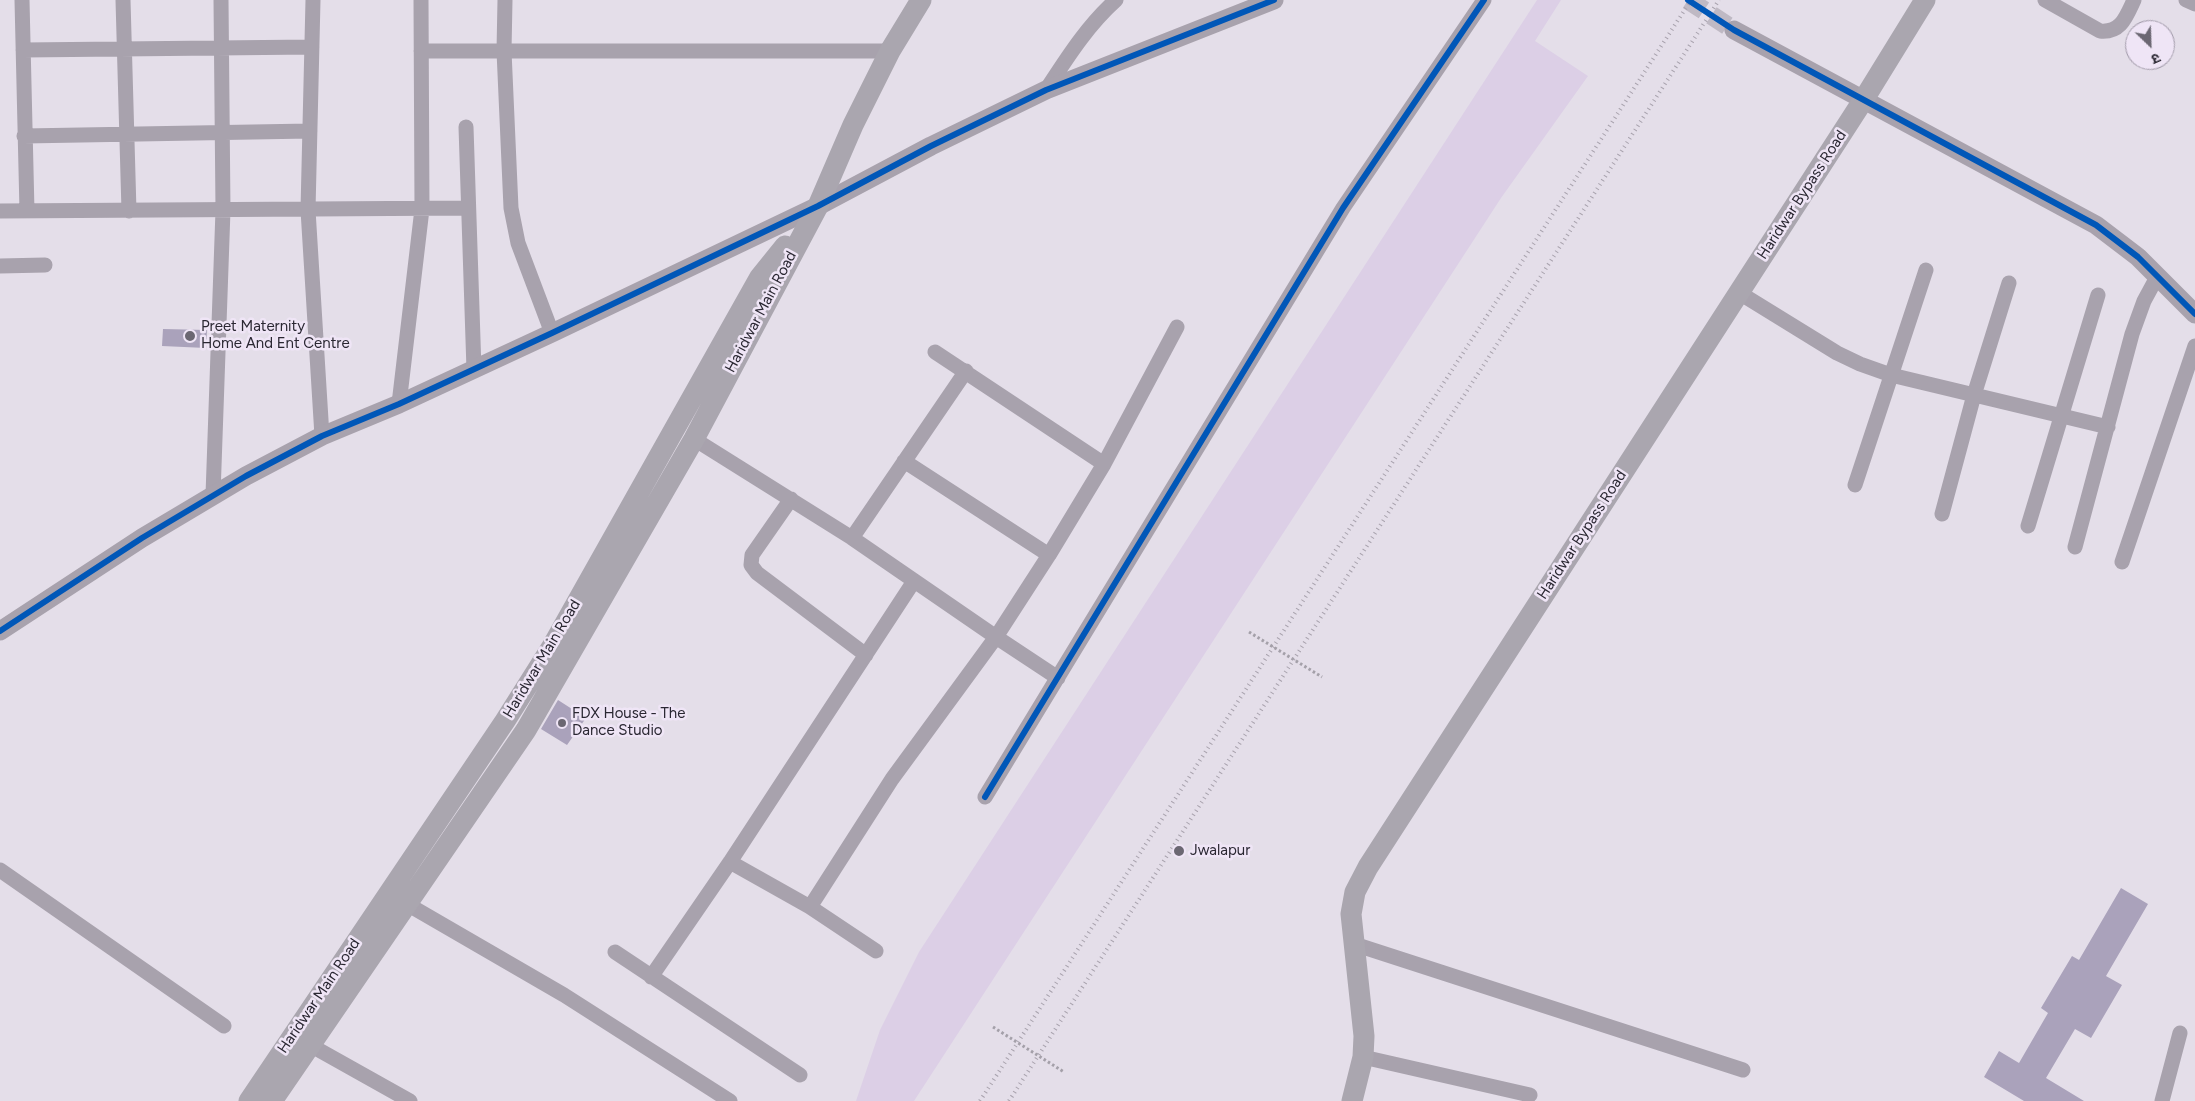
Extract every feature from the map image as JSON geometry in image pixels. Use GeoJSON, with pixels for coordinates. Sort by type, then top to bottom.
{"type":"FeatureCollection","features":[{"type":"Feature","properties":{"kind":"main road","name":"Haridwar Main Road"},"geometry":{"type":"LineString","coordinates":[[272,1101],[526,730],[694,439],[818,206],[853,125],[890,51],[921,0]]}},
{"type":"Feature","properties":{"kind":"main road","name":"Haridwar Bypass Road"},"geometry":{"type":"LineString","coordinates":[[1352,1101],[1363,1057],[1364,1036],[1351,914],[1355,892],[1368,867],[1864,99],[1925,0]]}},
{"type":"Feature","properties":{"kind":"main road","name":"Haridwar Main Road"},"geometry":{"type":"LineString","coordinates":[[249,1101],[505,721],[553,645],[760,277],[818,206]]}},
{"type":"Feature","properties":{"kind":"street"},"geometry":{"type":"LineString","coordinates":[[22,0],[27,211]]}},
{"type":"Feature","properties":{"kind":"street"},"geometry":{"type":"LineString","coordinates":[[123,0],[128,211]]}},
{"type":"Feature","properties":{"kind":"street"},"geometry":{"type":"LineString","coordinates":[[213,496],[223,210],[221,0]]}},
{"type":"Feature","properties":{"kind":"street"},"geometry":{"type":"LineString","coordinates":[[313,0],[308,210],[322,436]]}},
{"type":"Feature","properties":{"kind":"street"},"geometry":{"type":"LineString","coordinates":[[399,404],[422,209],[421,0]]}},
{"type":"Feature","properties":{"kind":"street"},"geometry":{"type":"LineString","coordinates":[[505,0],[504,51],[511,208],[518,243],[552,333]]}},
{"type":"Feature","properties":{"kind":"street"},"geometry":{"type":"LineString","coordinates":[[1046,90],[1078,40],[1101,13],[1116,0]]}},
{"type":"Feature","properties":{"kind":"street"},"geometry":{"type":"LineString","coordinates":[[0,630],[142,538],[213,496],[322,436],[474,370],[818,206],[931,146],[1046,90],[1274,0]]}},
{"type":"Feature","properties":{"kind":"street"},"geometry":{"type":"LineString","coordinates":[[985,797],[1343,208],[1484,0]]}},
{"type":"Feature","properties":{"kind":"street"},"geometry":{"type":"LineString","coordinates":[[2045,0],[2100,31],[2110,32],[2119,28],[2134,0]]}},
{"type":"Feature","properties":{"kind":"street"},"geometry":{"type":"LineString","coordinates":[[2186,0],[2195,4]]}},
{"type":"Feature","properties":{"kind":"street"},"geometry":{"type":"LineString","coordinates":[[1734,30],[2096,225],[2138,258],[2195,314]]}},
{"type":"Feature","properties":{"kind":"street"},"geometry":{"type":"LineString","coordinates":[[23,50],[312,47]]}},
{"type":"Feature","properties":{"kind":"street"},"geometry":{"type":"LineString","coordinates":[[421,51],[890,51]]}},
{"type":"Feature","properties":{"kind":"street"},"geometry":{"type":"LineString","coordinates":[[466,127],[474,370]]}},
{"type":"Feature","properties":{"kind":"street"},"geometry":{"type":"LineString","coordinates":[[24,136],[310,131]]}},
{"type":"Feature","properties":{"kind":"street"},"geometry":{"type":"LineString","coordinates":[[0,211],[468,208]]}},
{"type":"Feature","properties":{"kind":"street"},"geometry":{"type":"LineString","coordinates":[[0,266],[45,265]]}},
{"type":"Feature","properties":{"kind":"street"},"geometry":{"type":"LineString","coordinates":[[1856,485],[1926,270]]}},
{"type":"Feature","properties":{"kind":"street"},"geometry":{"type":"LineString","coordinates":[[2076,547],[2138,317],[2157,277]]}},
{"type":"Feature","properties":{"kind":"street"},"geometry":{"type":"LineString","coordinates":[[1942,514],[1974,395],[2009,283]]}},
{"type":"Feature","properties":{"kind":"street"},"geometry":{"type":"LineString","coordinates":[[1738,292],[1860,364],[1891,375],[2108,427]]}},
{"type":"Feature","properties":{"kind":"street"},"geometry":{"type":"LineString","coordinates":[[2028,526],[2063,416],[2098,295]]}},
{"type":"Feature","properties":{"kind":"street"},"geometry":{"type":"LineString","coordinates":[[810,908],[892,779],[996,638],[1049,555],[1104,464],[1177,327]]}},
{"type":"Feature","properties":{"kind":"street"},"geometry":{"type":"LineString","coordinates":[[2122,562],[2195,346]]}},
{"type":"Feature","properties":{"kind":"street"},"geometry":{"type":"LineString","coordinates":[[935,352],[1104,464]]}},
{"type":"Feature","properties":{"kind":"street"},"geometry":{"type":"LineString","coordinates":[[852,538],[966,372]]}},
{"type":"Feature","properties":{"kind":"street"},"geometry":{"type":"LineString","coordinates":[[694,439],[852,538],[996,638],[1058,678]]}},
{"type":"Feature","properties":{"kind":"street"},"geometry":{"type":"LineString","coordinates":[[904,461],[1049,555]]}},
{"type":"Feature","properties":{"kind":"street"},"geometry":{"type":"LineString","coordinates":[[791,500],[752,555],[751,564],[757,574],[866,655]]}},
{"type":"Feature","properties":{"kind":"street"},"geometry":{"type":"LineString","coordinates":[[651,976],[730,862],[914,581]]}},
{"type":"Feature","properties":{"kind":"street"},"geometry":{"type":"LineString","coordinates":[[730,862],[810,908],[876,951]]}},
{"type":"Feature","properties":{"kind":"street"},"geometry":{"type":"LineString","coordinates":[[0,870],[224,1026]]}},
{"type":"Feature","properties":{"kind":"street"},"geometry":{"type":"LineString","coordinates":[[407,904],[564,995],[730,1101]]}},
{"type":"Feature","properties":{"kind":"street"},"geometry":{"type":"LineString","coordinates":[[1354,944],[1743,1070]]}},
{"type":"Feature","properties":{"kind":"street"},"geometry":{"type":"LineString","coordinates":[[615,952],[800,1075]]}},
{"type":"Feature","properties":{"kind":"street"},"geometry":{"type":"LineString","coordinates":[[2162,1101],[2180,1033]]}},
{"type":"Feature","properties":{"kind":"street"},"geometry":{"type":"LineString","coordinates":[[310,1045],[410,1101]]}},
{"type":"Feature","properties":{"kind":"street"},"geometry":{"type":"LineString","coordinates":[[1363,1057],[1530,1095]]}},
{"type":"Feature","properties":{"kind":"path"},"geometry":{"type":"LineString","coordinates":[[1249,632],[1322,678]]}},
{"type":"Feature","properties":{"kind":"path"},"geometry":{"type":"LineString","coordinates":[[993,1027],[1064,1072]]}},
{"type":"Feature","properties":{"kind":"shaded area"},"geometry":{"type":"Polygon","coordinates":[[[1537,0],[1561,0],[1535,41],[1588,76],[1501,198],[914,1101],[856,1101],[880,1030],[919,952],[1537,0]]]}},
{"type":"Feature","properties":{"kind":"building"},"geometry":{"type":"Polygon","coordinates":[[[163,329],[207,330],[206,348],[162,346],[163,329]]]}},
{"type":"Feature","properties":{"kind":"building","name":"FDX House - The Dance Studio"},"geometry":{"type":"Polygon","coordinates":[[[558,700],[586,718],[567,745],[541,729],[558,700]]]}},
{"type":"Feature","properties":{"kind":"building"},"geometry":{"type":"Polygon","coordinates":[[[2121,888],[2148,904],[2106,976],[2122,985],[2091,1038],[2075,1029],[2046,1078],[2084,1101],[2024,1101],[1984,1077],[1999,1051],[2019,1063],[2048,1013],[2041,1008],[2072,956],[2079,960],[2121,888]]]}},
{"type":"Feature","properties":{"kind":"tunnel"},"geometry":{"type":"LineString","coordinates":[[1688,0],[1734,30]]}},
{"type":"Feature","properties":{"kind":"railway"},"geometry":{"type":"LineString","coordinates":[[980,1101],[1691,0]]}},
{"type":"Feature","properties":{"kind":"railway"},"geometry":{"type":"LineString","coordinates":[[1009,1101],[1719,0]]}},
{"type":"Feature","properties":{"kind":"cycle path"},"geometry":{"type":"LineString","coordinates":[[0,631],[142,538],[246,476],[322,436],[399,404],[818,206],[931,146],[1046,90],[1274,0]]}},
{"type":"Feature","properties":{"kind":"cycle path"},"geometry":{"type":"LineString","coordinates":[[985,797],[1343,208],[1484,0]]}},
{"type":"Feature","properties":{"kind":"cycle path"},"geometry":{"type":"LineString","coordinates":[[1688,0],[1734,30],[2096,225],[2138,257],[2195,314]]}},
{"type":"Feature","properties":{"kind":"place","name":"Preet Maternity Home And Ent Centre"},"geometry":{"type":"Point","coordinates":[190,336]}},
{"type":"Feature","properties":{"kind":"place","name":"FDX House - The Dance Studio"},"geometry":{"type":"Point","coordinates":[562,723]}},
{"type":"Feature","properties":{"kind":"place","name":"Jwalapur"},"geometry":{"type":"Point","coordinates":[1179,851]}}]}
